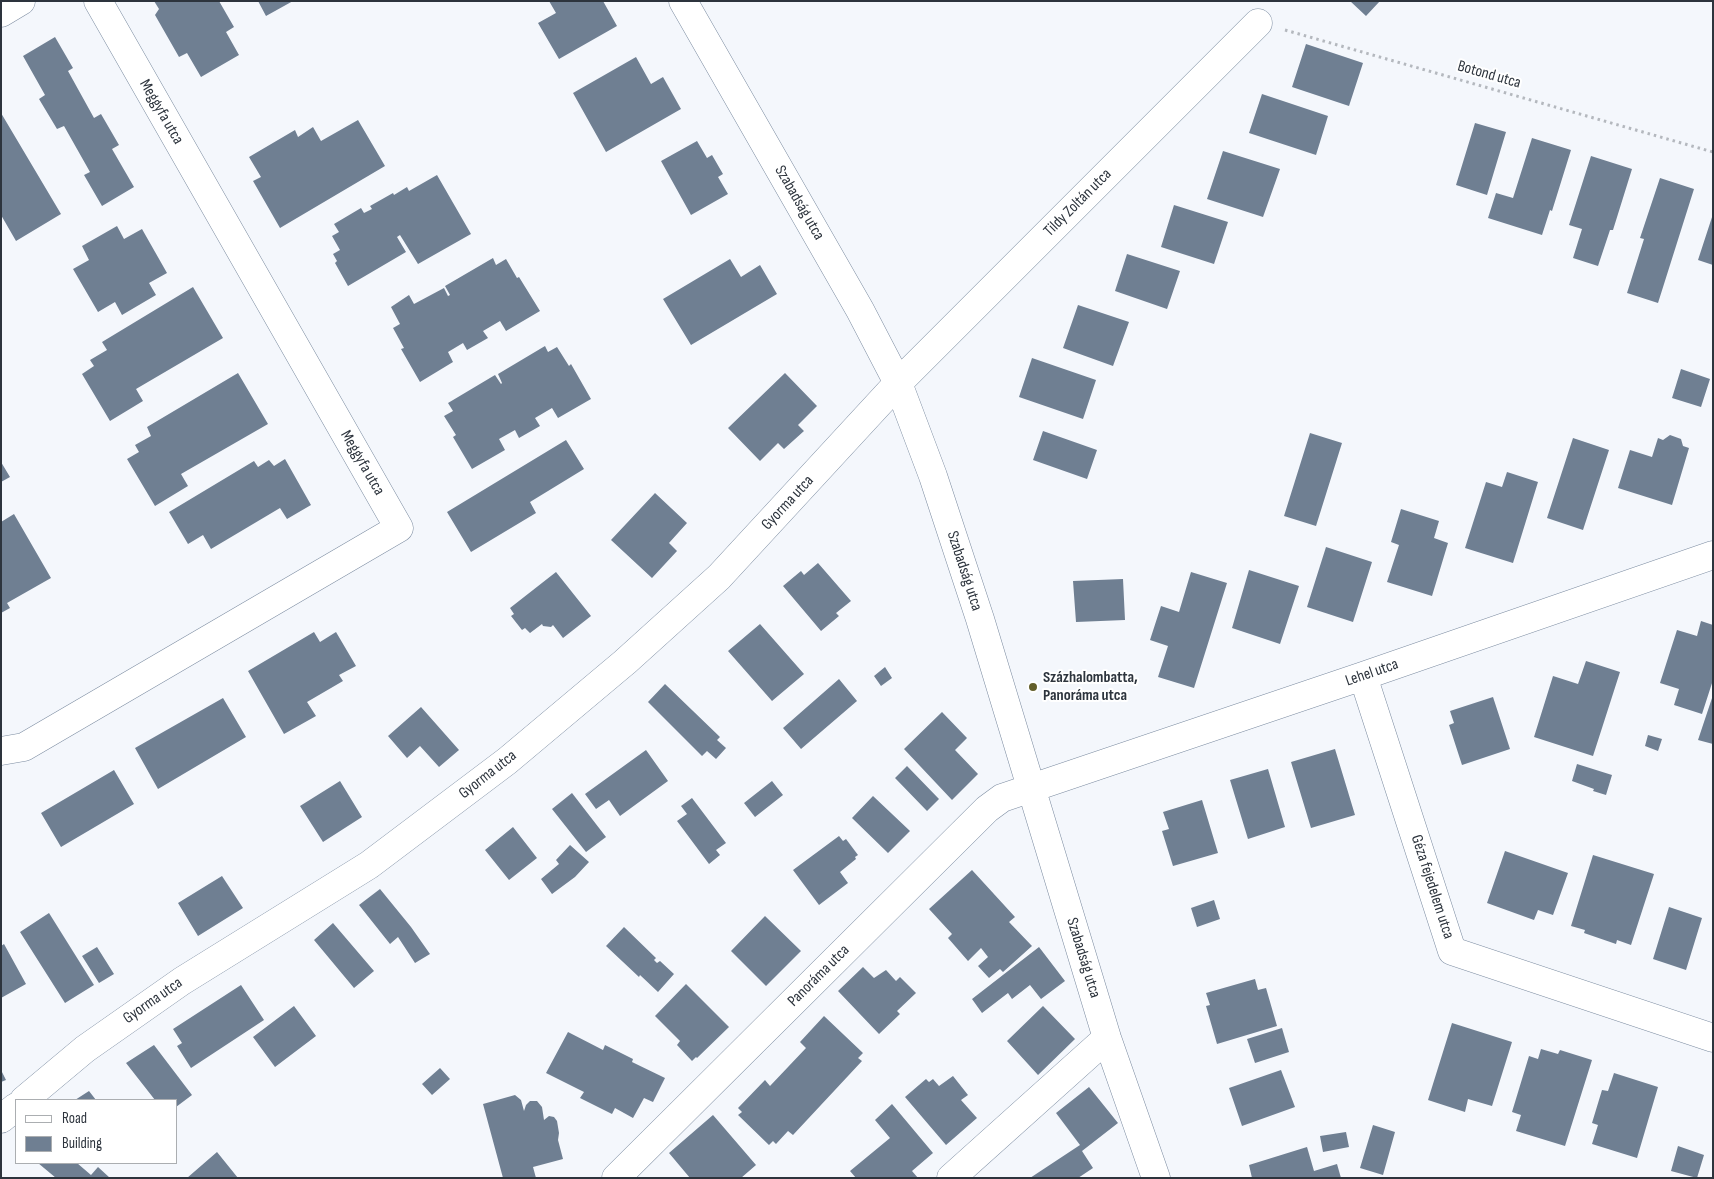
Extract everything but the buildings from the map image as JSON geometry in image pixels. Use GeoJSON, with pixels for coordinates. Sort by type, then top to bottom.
{"type":"FeatureCollection","features":[{"type":"Feature","properties":{"kind":"street"},"geometry":{"type":"LineString","coordinates":[[1,13],[21,1]]}},
{"type":"Feature","properties":{"kind":"street","name":"Meggyfa utca"},"geometry":{"type":"LineString","coordinates":[[1,751],[24,747],[399,528],[98,1]]}},
{"type":"Feature","properties":{"kind":"street","name":"Szabadság utca"},"geometry":{"type":"LineString","coordinates":[[683,1],[860,310],[898,383],[936,485],[980,619],[1108,1038],[1156,1178]]}},
{"type":"Feature","properties":{"kind":"street","name":"Tildy Zoltán utca"},"geometry":{"type":"LineString","coordinates":[[898,383],[1258,22]]}},
{"type":"Feature","properties":{"kind":"street","name":"Gyorma utca"},"geometry":{"type":"LineString","coordinates":[[25,1099],[85,1050],[182,980],[369,865],[507,761],[625,662],[718,577],[898,383]]}},
{"type":"Feature","properties":{"kind":"street","name":"Lehel utca"},"geometry":{"type":"LineString","coordinates":[[1031,788],[1713,555]]}},
{"type":"Feature","properties":{"kind":"street","name":"Géza fejedelem utca"},"geometry":{"type":"LineString","coordinates":[[1363,676],[1452,951],[1713,1038]]}},
{"type":"Feature","properties":{"kind":"street","name":"Panoráma utca"},"geometry":{"type":"LineString","coordinates":[[616,1178],[987,809],[1002,798],[1031,788]]}},
{"type":"Feature","properties":{"kind":"street"},"geometry":{"type":"LineString","coordinates":[[951,1178],[1108,1038]]}},
{"type":"Feature","properties":{"kind":"street"},"geometry":{"type":"LineString","coordinates":[[1,1119],[15,1108]]}},
{"type":"Feature","properties":{"kind":"path","name":"Botond utca"},"geometry":{"type":"LineString","coordinates":[[1258,22],[1713,152]]}},
{"type":"Feature","properties":{"kind":"place","name":"Százhalombatta, Panoráma utca"},"geometry":{"type":"Point","coordinates":[1033,687]}}]}
